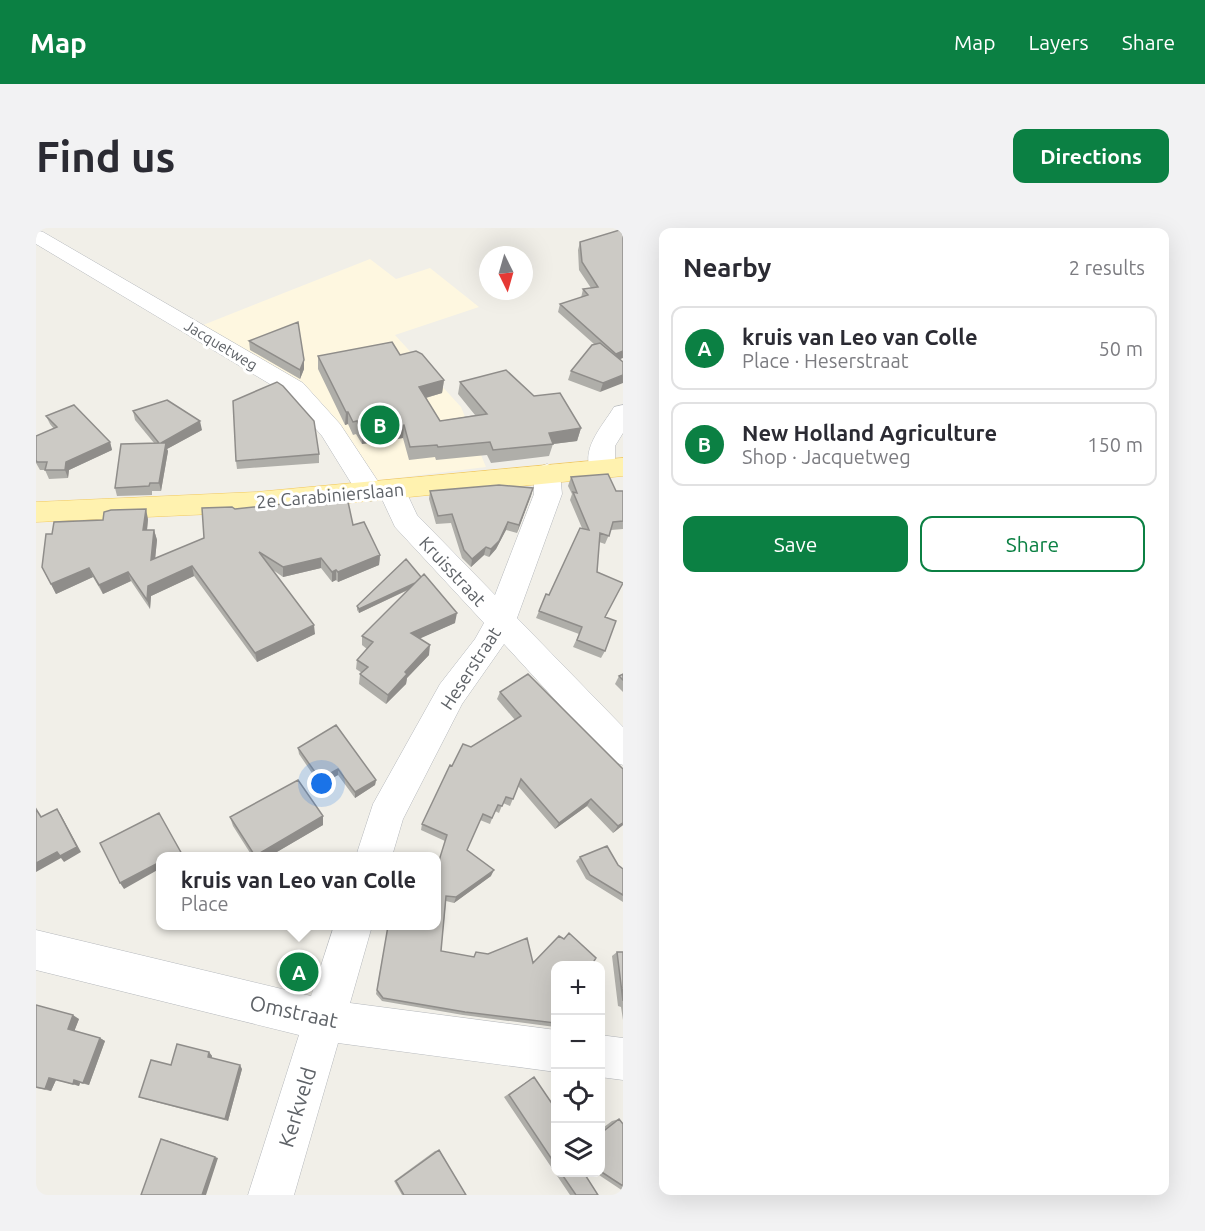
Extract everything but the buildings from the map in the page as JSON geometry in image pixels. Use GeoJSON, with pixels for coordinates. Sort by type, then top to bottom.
{"type":"FeatureCollection","features":[{"type":"Feature","properties":{"kind":"main road","name":"2e Carabinierslaan"},"geometry":{"type":"LineString","coordinates":[[36,512],[256,502],[613,468]]}},
{"type":"Feature","properties":{"kind":"street","name":"Jacquetweg"},"geometry":{"type":"LineString","coordinates":[[36,236],[294,388],[381,491]]}},
{"type":"Feature","properties":{"kind":"street"},"geometry":{"type":"LineString","coordinates":[[613,468],[602,446],[623,413]]}},
{"type":"Feature","properties":{"kind":"street","name":"Heserstraat"},"geometry":{"type":"LineString","coordinates":[[375,852],[386,816],[451,694],[486,648],[500,622],[548,494],[546,473]]}},
{"type":"Feature","properties":{"kind":"street","name":"Kruisstraat"},"geometry":{"type":"LineString","coordinates":[[381,491],[500,622],[623,750]]}},
{"type":"Feature","properties":{"kind":"street"},"geometry":{"type":"LineString","coordinates":[[324,1020],[352,930]]}},
{"type":"Feature","properties":{"kind":"street","name":"Omstraat"},"geometry":{"type":"LineString","coordinates":[[36,950],[324,1020],[551,1050]]}},
{"type":"Feature","properties":{"kind":"street","name":"Kerkveld"},"geometry":{"type":"LineString","coordinates":[[271,1195],[324,1020]]}},
{"type":"Feature","properties":{"kind":"street"},"geometry":{"type":"LineString","coordinates":[[605,1057],[623,1059]]}},
{"type":"Feature","properties":{"kind":"shaded area"},"geometry":{"type":"Polygon","coordinates":[[[370,259],[396,279],[430,268],[479,307],[395,335],[461,407],[486,467],[372,481],[316,399],[198,327],[370,259]]]}},
{"type":"Feature","properties":{"kind":"place","name":"New Holland Agriculture"},"geometry":{"type":"Point","coordinates":[380,425]}},
{"type":"Feature","properties":{"kind":"place","name":"kruis van Leo van Colle"},"geometry":{"type":"Point","coordinates":[299,972]}}]}
